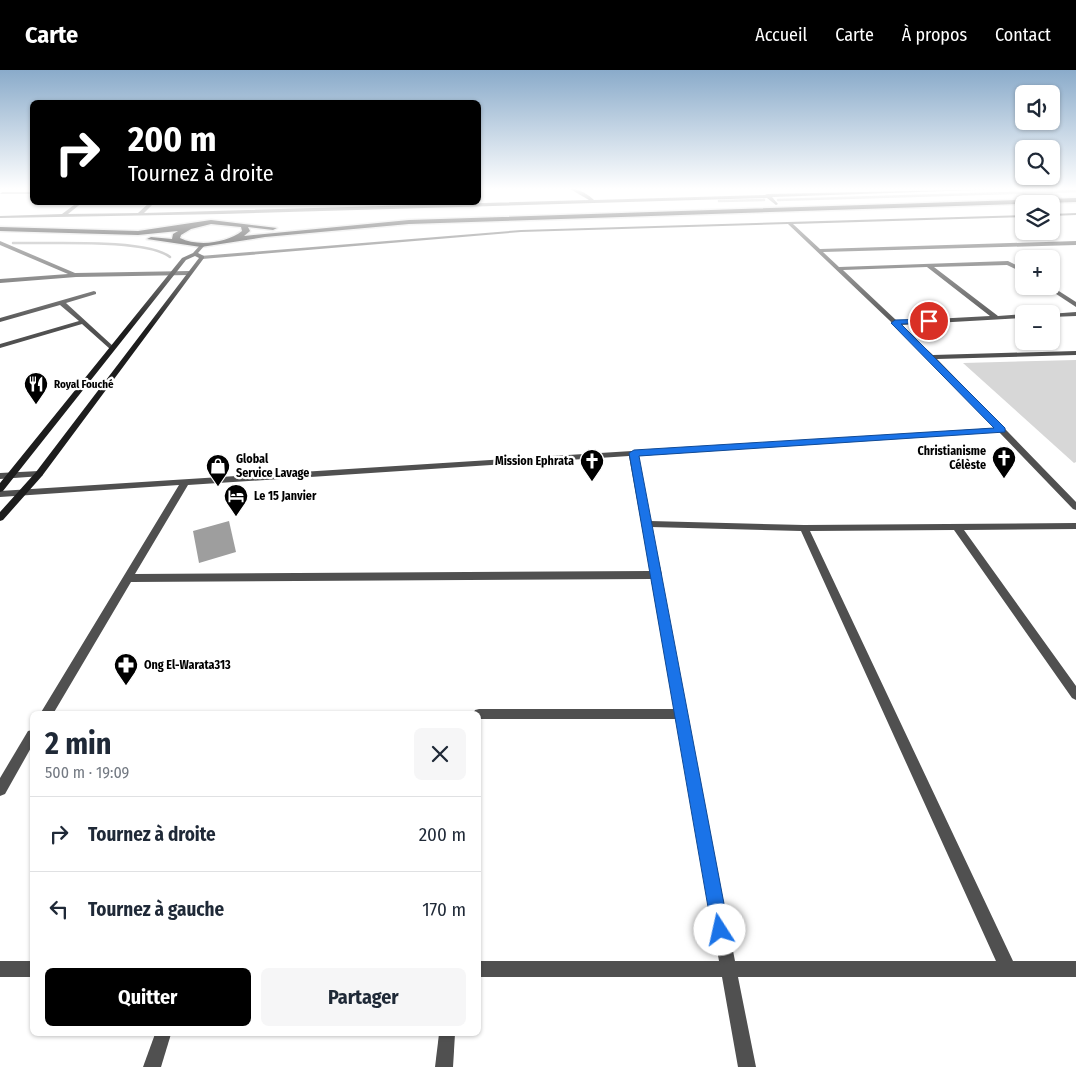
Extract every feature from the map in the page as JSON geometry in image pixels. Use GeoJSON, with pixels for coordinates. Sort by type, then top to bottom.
{"type":"FeatureCollection","features":[{"type":"Feature","properties":{"kind":"highway"},"geometry":{"type":"LineString","coordinates":[[26,236],[148,238],[202,245],[263,236]]}},
{"type":"Feature","properties":{"kind":"highway"},"geometry":{"type":"LineString","coordinates":[[176,236],[176,239],[181,242]]}},
{"type":"Feature","properties":{"kind":"highway"},"geometry":{"type":"LineString","coordinates":[[225,242],[240,236]]}},
{"type":"Feature","properties":{"kind":"street"},"geometry":{"type":"LineString","coordinates":[[0,489],[184,259],[198,255],[459,236]]}},
{"type":"Feature","properties":{"kind":"street"},"geometry":{"type":"LineString","coordinates":[[802,236],[932,357],[1076,507]]}},
{"type":"Feature","properties":{"kind":"street"},"geometry":{"type":"LineString","coordinates":[[0,243],[76,275]]}},
{"type":"Feature","properties":{"kind":"street"},"geometry":{"type":"LineString","coordinates":[[819,251],[1076,243]]}},
{"type":"Feature","properties":{"kind":"street"},"geometry":{"type":"LineString","coordinates":[[0,518],[39,474],[189,273],[202,245]]}},
{"type":"Feature","properties":{"kind":"street"},"geometry":{"type":"LineString","coordinates":[[838,269],[1008,262],[1015,266]]}},
{"type":"Feature","properties":{"kind":"street"},"geometry":{"type":"LineString","coordinates":[[929,266],[997,318]]}},
{"type":"Feature","properties":{"kind":"street"},"geometry":{"type":"LineString","coordinates":[[0,281],[76,275],[189,273]]}},
{"type":"Feature","properties":{"kind":"street"},"geometry":{"type":"LineString","coordinates":[[0,286],[10,280]]}},
{"type":"Feature","properties":{"kind":"street"},"geometry":{"type":"LineString","coordinates":[[0,320],[94,293]]}},
{"type":"Feature","properties":{"kind":"street"},"geometry":{"type":"LineString","coordinates":[[1060,294],[1076,305]]}},
{"type":"Feature","properties":{"kind":"street"},"geometry":{"type":"LineString","coordinates":[[61,302],[112,348]]}},
{"type":"Feature","properties":{"kind":"street"},"geometry":{"type":"LineString","coordinates":[[1060,315],[1076,314]]}},
{"type":"Feature","properties":{"kind":"street"},"geometry":{"type":"LineString","coordinates":[[895,323],[1015,317]]}},
{"type":"Feature","properties":{"kind":"street"},"geometry":{"type":"LineString","coordinates":[[0,346],[82,322]]}},
{"type":"Feature","properties":{"kind":"street"},"geometry":{"type":"LineString","coordinates":[[932,357],[1076,353]]}},
{"type":"Feature","properties":{"kind":"street"},"geometry":{"type":"LineString","coordinates":[[0,494],[1002,430]]}},
{"type":"Feature","properties":{"kind":"street"},"geometry":{"type":"LineString","coordinates":[[634,453],[747,1067]]}},
{"type":"Feature","properties":{"kind":"street"},"geometry":{"type":"LineString","coordinates":[[0,476],[39,474]]}},
{"type":"Feature","properties":{"kind":"street"},"geometry":{"type":"LineString","coordinates":[[48,711],[185,482]]}},
{"type":"Feature","properties":{"kind":"street"},"geometry":{"type":"LineString","coordinates":[[648,524],[804,528],[1076,526]]}},
{"type":"Feature","properties":{"kind":"street"},"geometry":{"type":"LineString","coordinates":[[957,527],[1076,695]]}},
{"type":"Feature","properties":{"kind":"street"},"geometry":{"type":"LineString","coordinates":[[804,528],[1008,969]]}},
{"type":"Feature","properties":{"kind":"street"},"geometry":{"type":"LineString","coordinates":[[127,578],[657,575]]}},
{"type":"Feature","properties":{"kind":"street"},"geometry":{"type":"LineString","coordinates":[[481,714],[681,714]]}},
{"type":"Feature","properties":{"kind":"street"},"geometry":{"type":"LineString","coordinates":[[0,790],[30,739]]}},
{"type":"Feature","properties":{"kind":"street"},"geometry":{"type":"LineString","coordinates":[[0,969],[30,969]]}},
{"type":"Feature","properties":{"kind":"street"},"geometry":{"type":"LineString","coordinates":[[481,969],[1076,969]]}},
{"type":"Feature","properties":{"kind":"street"},"geometry":{"type":"LineString","coordinates":[[152,1067],[162,1036]]}},
{"type":"Feature","properties":{"kind":"street"},"geometry":{"type":"LineString","coordinates":[[444,1067],[447,1036]]}},
{"type":"Feature","properties":{"kind":"shaded area"},"geometry":{"type":"Polygon","coordinates":[[[1076,360],[1076,462],[1074,463],[963,363],[1076,360]]]}},
{"type":"Feature","properties":{"kind":"shaded area"},"geometry":{"type":"Polygon","coordinates":[[[229,521],[236,552],[199,563],[193,531],[229,521]]]}},
{"type":"Feature","properties":{"kind":"waterway"},"geometry":{"type":"LineString","coordinates":[[13,243],[119,244],[158,251],[170,257]]}},
{"type":"Feature","properties":{"kind":"place","name":"Royal Fouché"},"geometry":{"type":"Point","coordinates":[36,405]}},
{"type":"Feature","properties":{"kind":"place","name":"Christianisme Célèste"},"geometry":{"type":"Point","coordinates":[1004,479]}},
{"type":"Feature","properties":{"kind":"place","name":"Mission Ephrata"},"geometry":{"type":"Point","coordinates":[592,482]}},
{"type":"Feature","properties":{"kind":"place","name":"Global Service Lavage"},"geometry":{"type":"Point","coordinates":[218,487]}},
{"type":"Feature","properties":{"kind":"place","name":"Le 15 Janvier"},"geometry":{"type":"Point","coordinates":[236,517]}},
{"type":"Feature","properties":{"kind":"place","name":"Ong El-Warata313"},"geometry":{"type":"Point","coordinates":[126,686]}},
{"type":"Feature","properties":{"kind":"route"},"geometry":{"type":"LineString","coordinates":[[720,930],[634,453],[1002,430],[932,357],[895,323],[929,321]]}}]}
